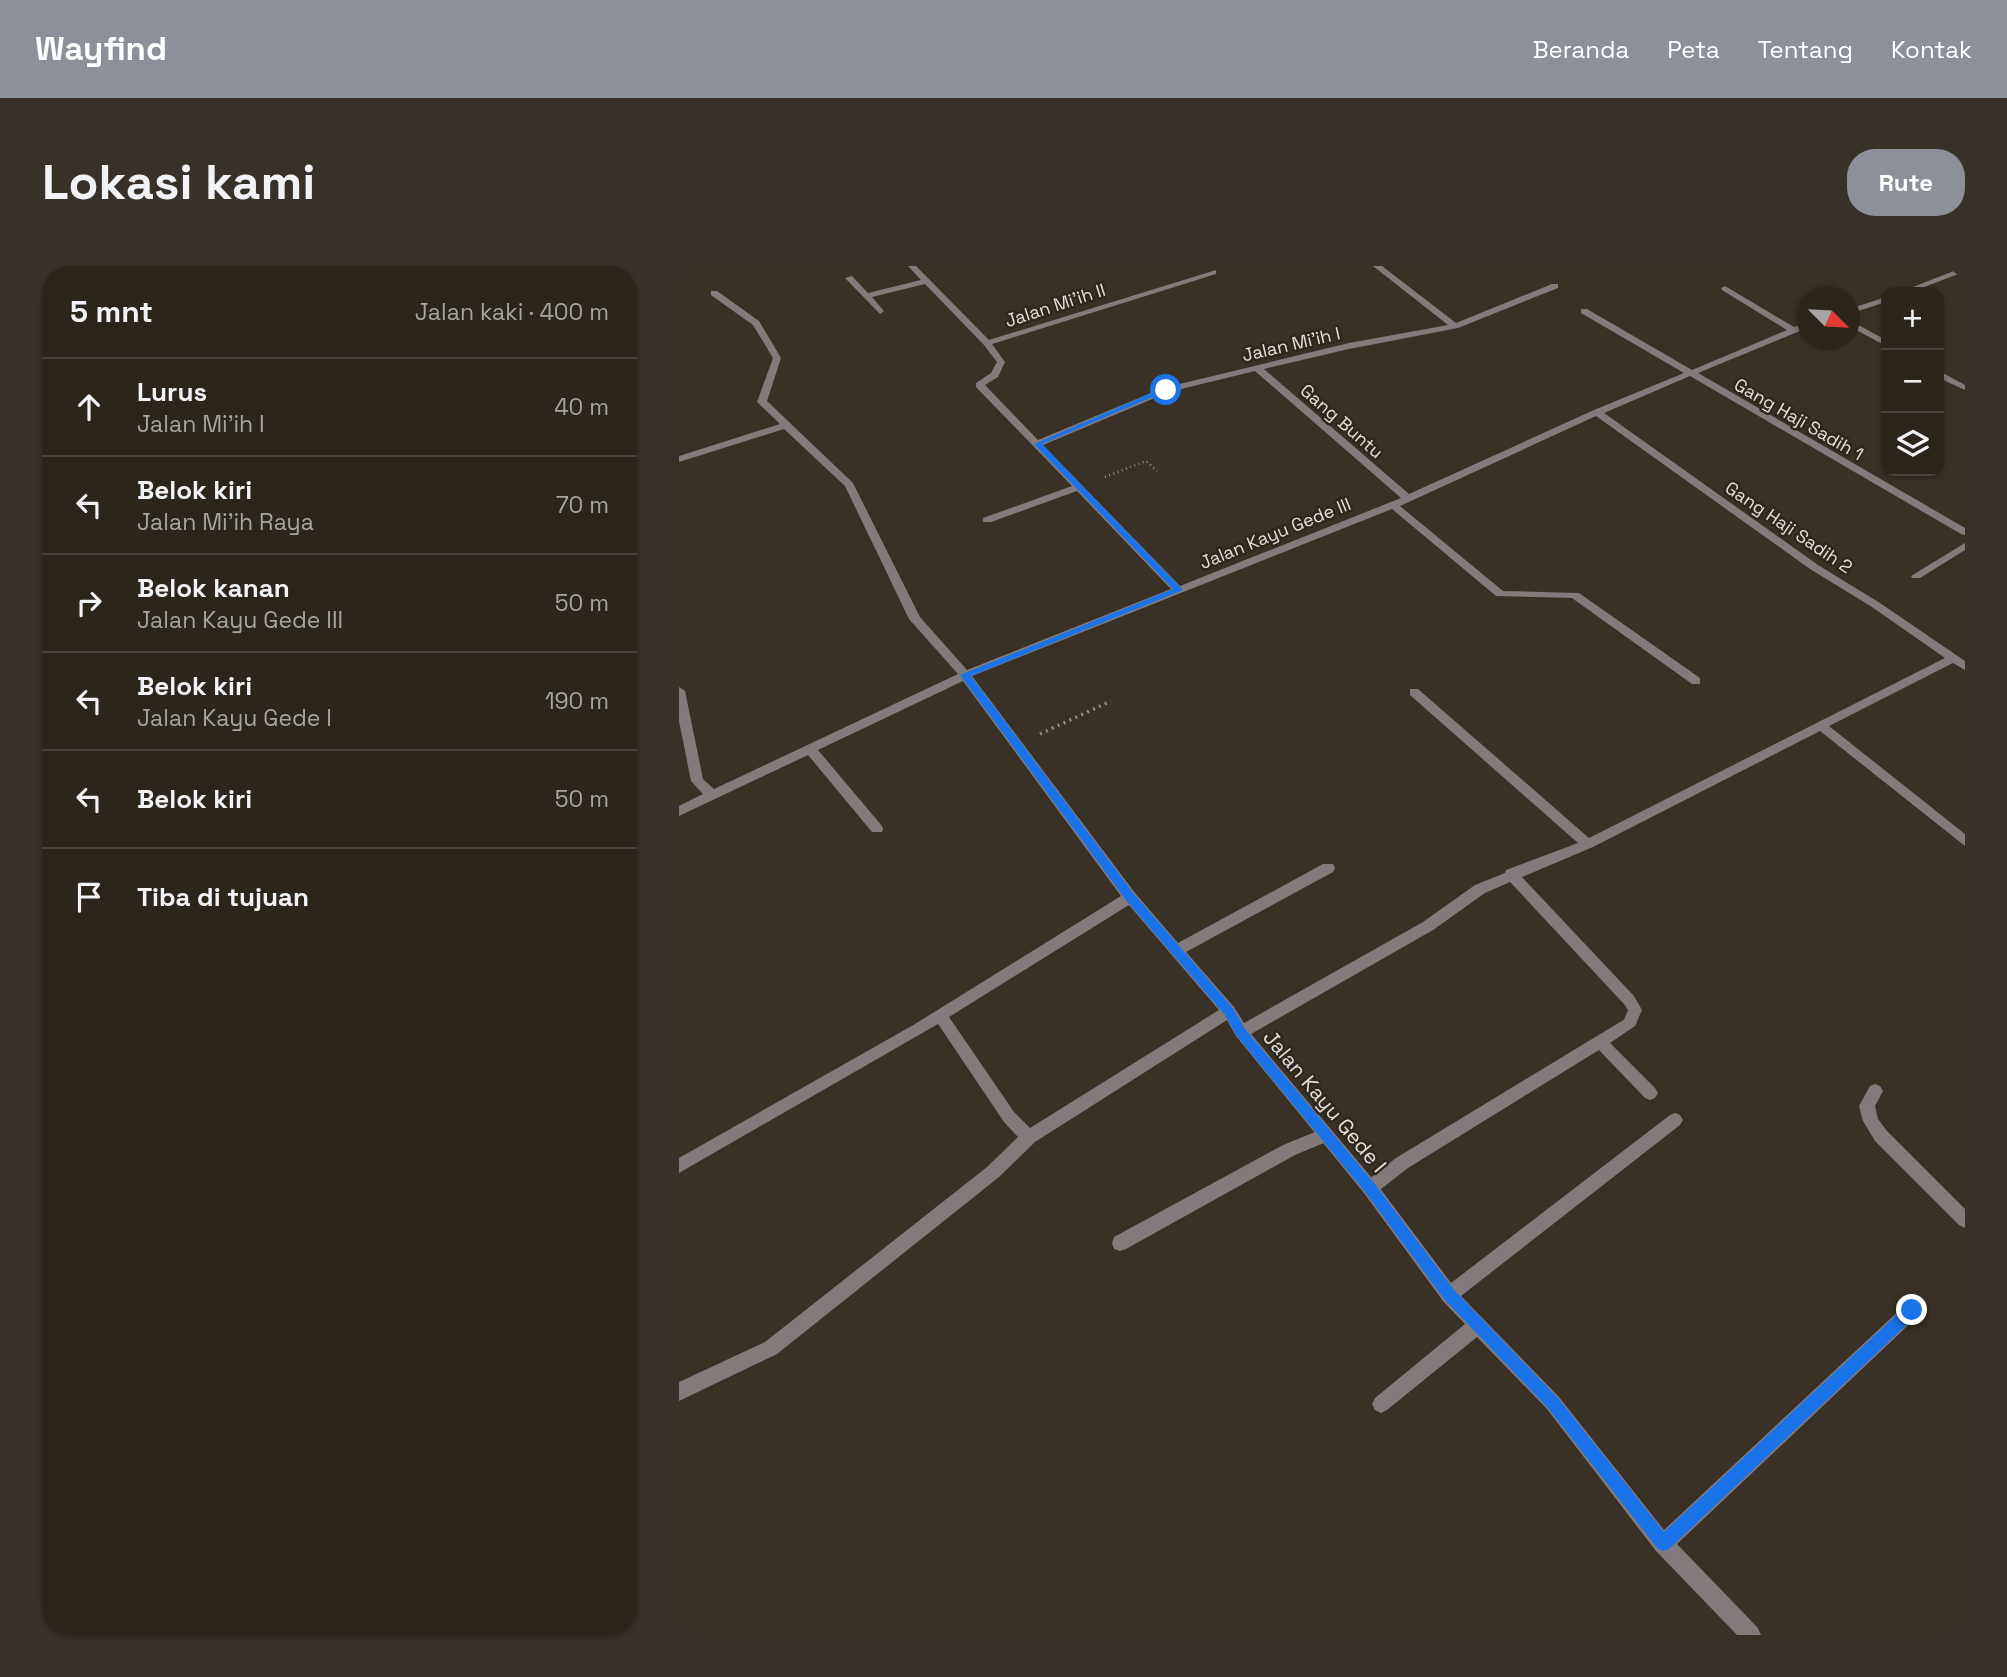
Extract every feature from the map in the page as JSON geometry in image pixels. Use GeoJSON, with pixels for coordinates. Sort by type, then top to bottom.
{"type":"FeatureCollection","features":[{"type":"Feature","properties":{"kind":"street"},"geometry":{"type":"LineString","coordinates":[[912,266],[987,343],[1001,362],[995,375],[979,385],[1178,590]]}},
{"type":"Feature","properties":{"kind":"street"},"geometry":{"type":"LineString","coordinates":[[1377,266],[1455,326]]}},
{"type":"Feature","properties":{"kind":"street"},"geometry":{"type":"LineString","coordinates":[[1943,266],[1961,275]]}},
{"type":"Feature","properties":{"kind":"street","name":"Jalan Mi'ih II"},"geometry":{"type":"LineString","coordinates":[[987,343],[1213,272]]}},
{"type":"Feature","properties":{"kind":"street"},"geometry":{"type":"LineString","coordinates":[[1921,287],[1961,275]]}},
{"type":"Feature","properties":{"kind":"street"},"geometry":{"type":"LineString","coordinates":[[849,278],[880,311]]}},
{"type":"Feature","properties":{"kind":"street"},"geometry":{"type":"LineString","coordinates":[[866,296],[926,281]]}},
{"type":"Feature","properties":{"kind":"street","name":"Jalan Mi'ih I"},"geometry":{"type":"LineString","coordinates":[[1037,444],[1166,390],[1349,346],[1455,326],[1555,286]]}},
{"type":"Feature","properties":{"kind":"street"},"geometry":{"type":"LineString","coordinates":[[1724,288],[1792,330]]}},
{"type":"Feature","properties":{"kind":"street","name":"Jalan Kayu Gede I"},"geometry":{"type":"LineString","coordinates":[[714,293],[756,323],[777,358],[762,402],[849,485],[915,619],[965,675],[1130,897],[1229,1011],[1241,1032],[1370,1188],[1449,1295],[1553,1403],[1663,1544],[1751,1635]]}},
{"type":"Feature","properties":{"kind":"street"},"geometry":{"type":"LineString","coordinates":[[1860,308],[1881,301]]}},
{"type":"Feature","properties":{"kind":"street","name":"Gang Haji Sadih 1"},"geometry":{"type":"LineString","coordinates":[[1584,311],[1965,532]]}},
{"type":"Feature","properties":{"kind":"street","name":"Jalan Kayu Gede III"},"geometry":{"type":"LineString","coordinates":[[679,811],[965,675],[1393,505],[1597,412],[1797,328]]}},
{"type":"Feature","properties":{"kind":"street"},"geometry":{"type":"LineString","coordinates":[[1860,328],[1881,340]]}},
{"type":"Feature","properties":{"kind":"street","name":"Gang Buntu"},"geometry":{"type":"LineString","coordinates":[[1257,368],[1406,498]]}},
{"type":"Feature","properties":{"kind":"street"},"geometry":{"type":"LineString","coordinates":[[1944,376],[1964,388]]}},
{"type":"Feature","properties":{"kind":"street","name":"Gang Haji Sadih 2"},"geometry":{"type":"LineString","coordinates":[[1597,412],[1814,567],[1876,605],[1965,666]]}},
{"type":"Feature","properties":{"kind":"street"},"geometry":{"type":"LineString","coordinates":[[679,459],[786,425]]}},
{"type":"Feature","properties":{"kind":"street"},"geometry":{"type":"LineString","coordinates":[[987,520],[1079,487]]}},
{"type":"Feature","properties":{"kind":"street"},"geometry":{"type":"LineString","coordinates":[[1393,505],[1500,594],[1575,594],[1696,681]]}},
{"type":"Feature","properties":{"kind":"street"},"geometry":{"type":"LineString","coordinates":[[1916,576],[1965,546]]}},
{"type":"Feature","properties":{"kind":"street"},"geometry":{"type":"LineString","coordinates":[[1241,1032],[1428,926],[1480,889],[1588,844],[1954,658]]}},
{"type":"Feature","properties":{"kind":"street"},"geometry":{"type":"LineString","coordinates":[[679,691],[697,780],[712,795]]}},
{"type":"Feature","properties":{"kind":"street"},"geometry":{"type":"LineString","coordinates":[[1414,692],[1588,844]]}},
{"type":"Feature","properties":{"kind":"street"},"geometry":{"type":"LineString","coordinates":[[1821,726],[1965,841]]}},
{"type":"Feature","properties":{"kind":"street"},"geometry":{"type":"LineString","coordinates":[[810,749],[877,830]]}},
{"type":"Feature","properties":{"kind":"street"},"geometry":{"type":"LineString","coordinates":[[1177,950],[1328,868]]}},
{"type":"Feature","properties":{"kind":"street"},"geometry":{"type":"LineString","coordinates":[[1370,1188],[1402,1164],[1630,1022],[1635,1010],[1629,1000],[1511,874]]}},
{"type":"Feature","properties":{"kind":"street"},"geometry":{"type":"LineString","coordinates":[[679,1166],[940,1016],[1130,897]]}},
{"type":"Feature","properties":{"kind":"street"},"geometry":{"type":"LineString","coordinates":[[679,1392],[771,1348],[993,1172],[1029,1137],[1229,1011]]}},
{"type":"Feature","properties":{"kind":"street"},"geometry":{"type":"LineString","coordinates":[[940,1016],[1009,1118],[1029,1137]]}},
{"type":"Feature","properties":{"kind":"street"},"geometry":{"type":"LineString","coordinates":[[1600,1042],[1650,1093]]}},
{"type":"Feature","properties":{"kind":"street"},"geometry":{"type":"LineString","coordinates":[[1875,1091],[1867,1106],[1871,1121],[1881,1136],[1965,1220]]}},
{"type":"Feature","properties":{"kind":"street"},"geometry":{"type":"LineString","coordinates":[[1449,1295],[1675,1120]]}},
{"type":"Feature","properties":{"kind":"street"},"geometry":{"type":"LineString","coordinates":[[1121,1243],[1289,1150],[1325,1135]]}},
{"type":"Feature","properties":{"kind":"street"},"geometry":{"type":"LineString","coordinates":[[1663,1544],[1912,1310]]}},
{"type":"Feature","properties":{"kind":"street"},"geometry":{"type":"LineString","coordinates":[[1381,1405],[1478,1325]]}},
{"type":"Feature","properties":{"kind":"path"},"geometry":{"type":"LineString","coordinates":[[1079,487],[1146,461],[1157,471]]}},
{"type":"Feature","properties":{"kind":"path"},"geometry":{"type":"LineString","coordinates":[[1018,745],[1111,701]]}},
{"type":"Feature","properties":{"kind":"route"},"geometry":{"type":"LineString","coordinates":[[1166,390],[1037,444],[1178,590],[965,675],[1130,897],[1229,1011],[1241,1032],[1370,1188],[1449,1295],[1553,1403],[1663,1544],[1912,1310]]}}]}
